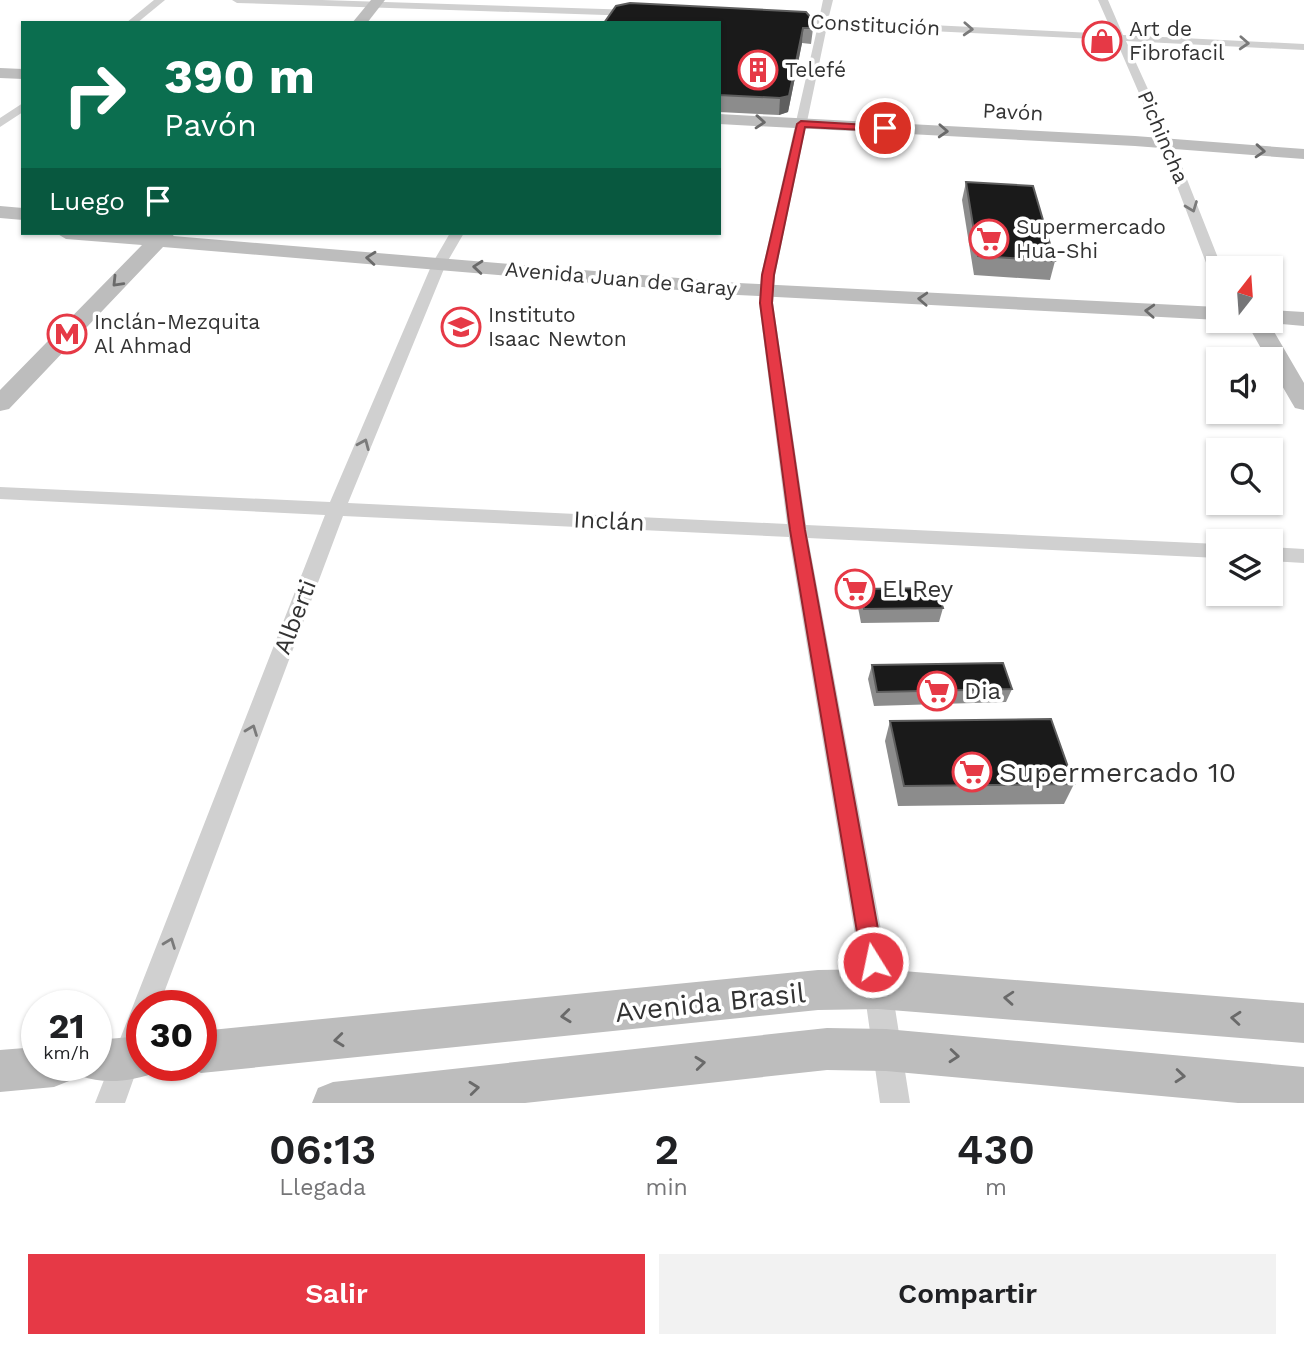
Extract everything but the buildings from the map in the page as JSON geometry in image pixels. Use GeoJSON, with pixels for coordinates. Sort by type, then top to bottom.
{"type":"FeatureCollection","features":[{"type":"Feature","properties":{"kind":"main road"},"geometry":{"type":"LineString","coordinates":[[361,21],[376,3]]}},
{"type":"Feature","properties":{"kind":"main road"},"geometry":{"type":"LineString","coordinates":[[0,73],[21,74]]}},
{"type":"Feature","properties":{"kind":"main road","name":"Pavón"},"geometry":{"type":"LineString","coordinates":[[721,119],[1304,154]]}},
{"type":"Feature","properties":{"kind":"main road"},"geometry":{"type":"LineString","coordinates":[[0,212],[21,214]]}},
{"type":"Feature","properties":{"kind":"main road"},"geometry":{"type":"LineString","coordinates":[[0,228],[21,229]]}},
{"type":"Feature","properties":{"kind":"main road","name":"Avenida Juan de Garay"},"geometry":{"type":"LineString","coordinates":[[129,235],[449,248]]}},
{"type":"Feature","properties":{"kind":"main road","name":"Avenida Juan de Garay"},"geometry":{"type":"LineString","coordinates":[[294,235],[449,248],[767,283],[1206,313]]}},
{"type":"Feature","properties":{"kind":"main road"},"geometry":{"type":"LineString","coordinates":[[0,404],[161,236]]}},
{"type":"Feature","properties":{"kind":"main road","name":"Avenida Juan de Garay"},"geometry":{"type":"LineString","coordinates":[[767,283],[1206,296]]}},
{"type":"Feature","properties":{"kind":"main road"},"geometry":{"type":"LineString","coordinates":[[1283,299],[1304,300]]}},
{"type":"Feature","properties":{"kind":"main road"},"geometry":{"type":"LineString","coordinates":[[1283,317],[1304,318]]}},
{"type":"Feature","properties":{"kind":"main road"},"geometry":{"type":"LineString","coordinates":[[1264,333],[1304,403]]}},
{"type":"Feature","properties":{"kind":"main road","name":"Avenida Brasil"},"geometry":{"type":"LineString","coordinates":[[217,1050],[818,990],[878,989],[1304,1023]]}},
{"type":"Feature","properties":{"kind":"main road"},"geometry":{"type":"LineString","coordinates":[[333,1103],[827,1049],[886,1050],[1304,1088]]}},
{"type":"Feature","properties":{"kind":"main road"},"geometry":{"type":"LineString","coordinates":[[0,1072],[21,1070]]}},
{"type":"Feature","properties":{"kind":"street"},"geometry":{"type":"LineString","coordinates":[[134,21],[160,0]]}},
{"type":"Feature","properties":{"kind":"street"},"geometry":{"type":"LineString","coordinates":[[237,0],[642,14]]}},
{"type":"Feature","properties":{"kind":"street"},"geometry":{"type":"LineString","coordinates":[[599,21],[617,0]]}},
{"type":"Feature","properties":{"kind":"street"},"geometry":{"type":"LineString","coordinates":[[828,0],[767,283],[797,530],[878,989],[895,1103]]}},
{"type":"Feature","properties":{"kind":"street","name":"Pichincha"},"geometry":{"type":"LineString","coordinates":[[1103,0],[1167,144],[1210,256]]}},
{"type":"Feature","properties":{"kind":"street","name":"Constitución"},"geometry":{"type":"LineString","coordinates":[[795,21],[1304,47]]}},
{"type":"Feature","properties":{"kind":"street"},"geometry":{"type":"LineString","coordinates":[[0,124],[21,108]]}},
{"type":"Feature","properties":{"kind":"street","name":"Alberti"},"geometry":{"type":"LineString","coordinates":[[151,990],[337,507],[449,248]]}},
{"type":"Feature","properties":{"kind":"street","name":"Inclán"},"geometry":{"type":"LineString","coordinates":[[0,493],[1206,550]]}},
{"type":"Feature","properties":{"kind":"street"},"geometry":{"type":"LineString","coordinates":[[1283,555],[1304,556]]}},
{"type":"Feature","properties":{"kind":"street"},"geometry":{"type":"LineString","coordinates":[[110,1103],[121,1059]]}},
{"type":"Feature","properties":{"kind":"place","name":"Art de Fibrofacil"},"geometry":{"type":"Point","coordinates":[1102,41]}},
{"type":"Feature","properties":{"kind":"place","name":"Telefé"},"geometry":{"type":"Point","coordinates":[758,70]}},
{"type":"Feature","properties":{"kind":"place","name":"Supermercado Hua-Shi"},"geometry":{"type":"Point","coordinates":[989,239]}},
{"type":"Feature","properties":{"kind":"place","name":"Instituto Isaac Newton"},"geometry":{"type":"Point","coordinates":[461,327]}},
{"type":"Feature","properties":{"kind":"place","name":"Inclán-Mezquita Al Ahmad"},"geometry":{"type":"Point","coordinates":[67,334]}},
{"type":"Feature","properties":{"kind":"place","name":"El Rey"},"geometry":{"type":"Point","coordinates":[855,589]}},
{"type":"Feature","properties":{"kind":"place","name":"Dia"},"geometry":{"type":"Point","coordinates":[937,691]}},
{"type":"Feature","properties":{"kind":"place","name":"Supermercado 10"},"geometry":{"type":"Point","coordinates":[972,772]}},
{"type":"Feature","properties":{"kind":"route"},"geometry":{"type":"LineString","coordinates":[[873,962],[797,530],[766,303],[768,275],[801,124],[885,128]]}}]}
